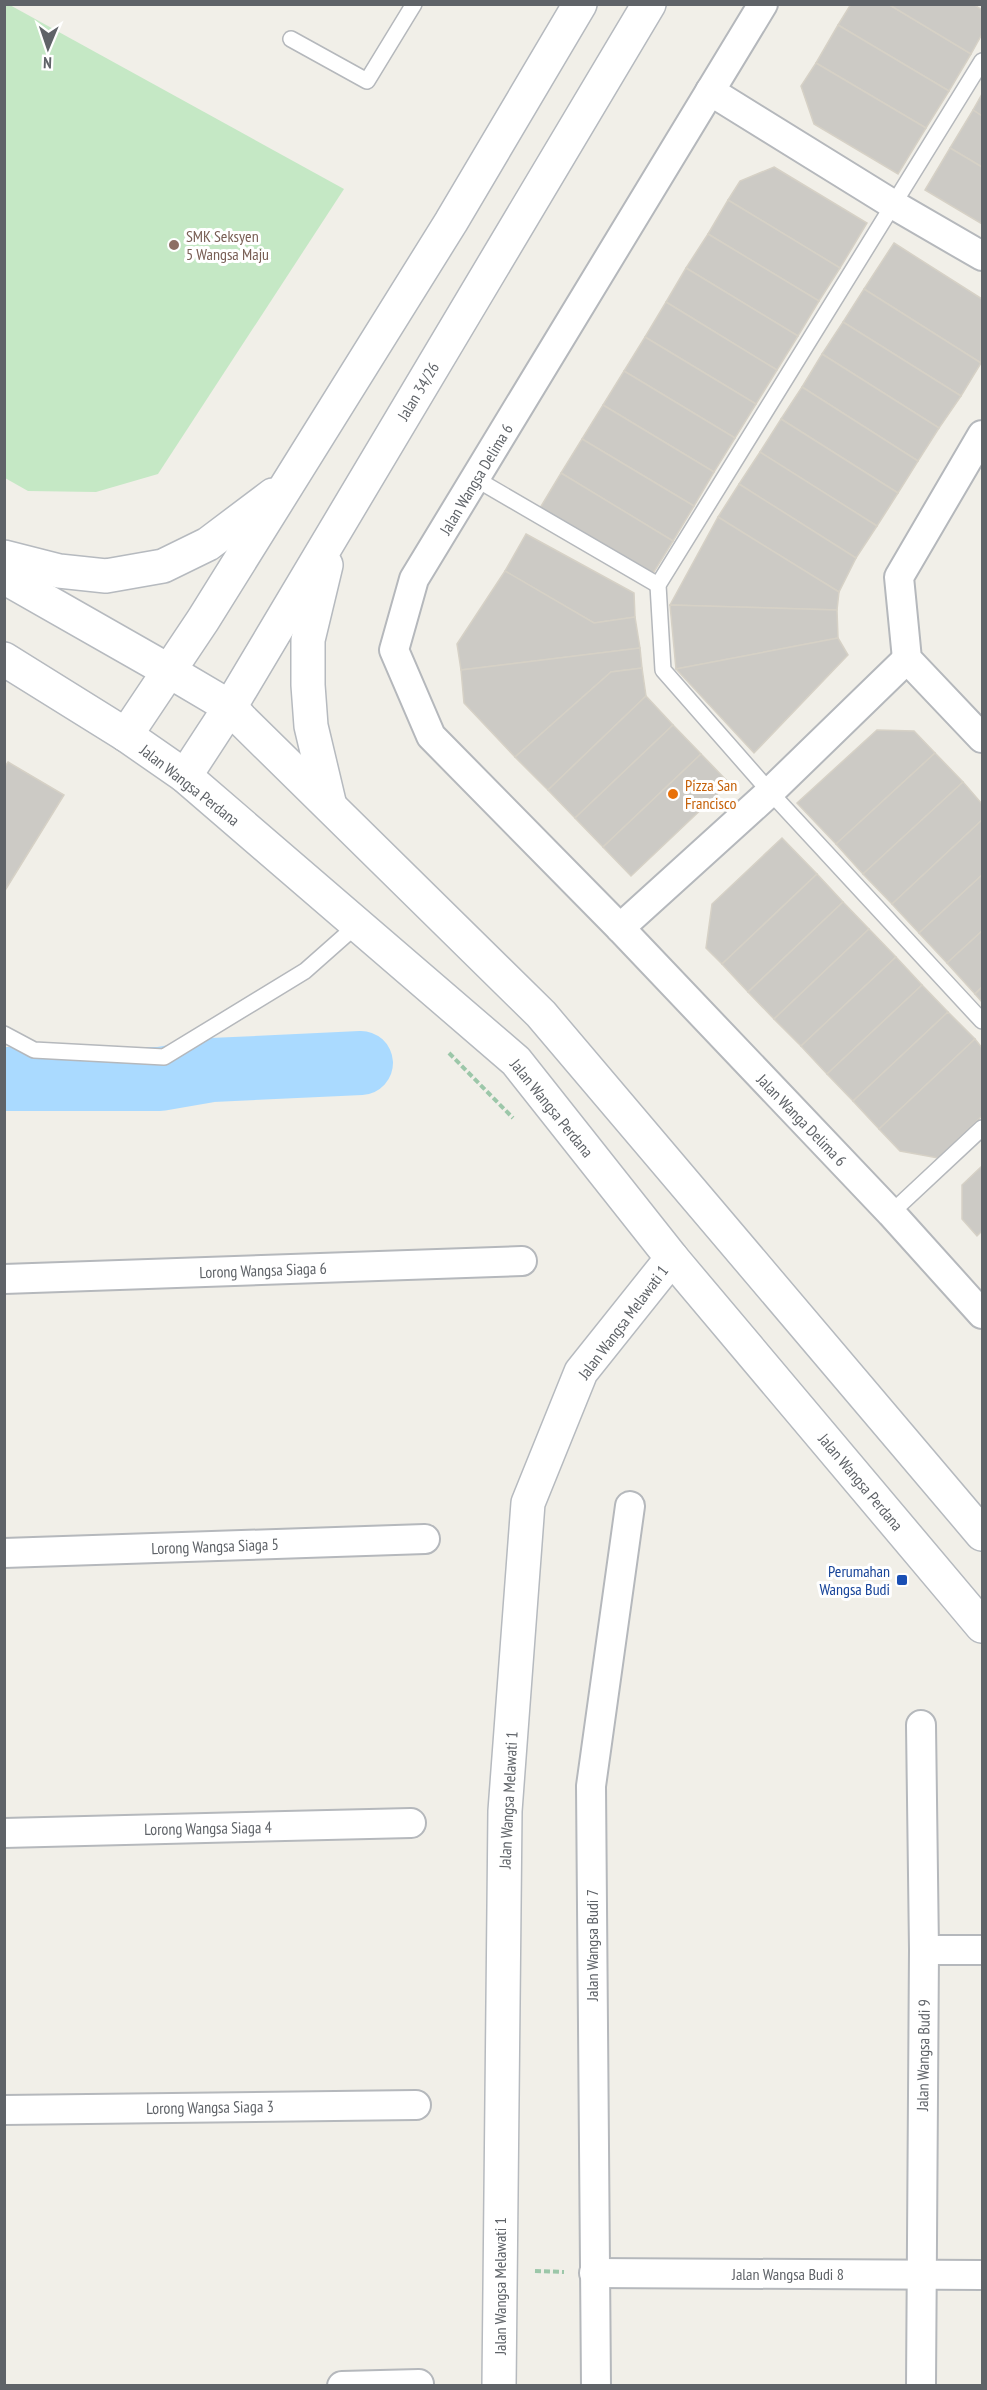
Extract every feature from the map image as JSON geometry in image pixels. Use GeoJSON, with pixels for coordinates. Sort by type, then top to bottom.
{"type":"FeatureCollection","features":[{"type":"Feature","properties":{"kind":"main road"},"geometry":{"type":"LineString","coordinates":[[126,735],[169,671],[451,222],[580,4]]}},
{"type":"Feature","properties":{"kind":"main road","name":"Jalan 34/26"},"geometry":{"type":"LineString","coordinates":[[185,776],[230,708],[649,4]]}},
{"type":"Feature","properties":{"kind":"main road"},"geometry":{"type":"LineString","coordinates":[[4,557],[59,571],[106,576],[163,566],[208,543],[287,484]]}},
{"type":"Feature","properties":{"kind":"main road"},"geometry":{"type":"LineString","coordinates":[[330,806],[311,726],[308,640],[333,534]]}},
{"type":"Feature","properties":{"kind":"main road"},"geometry":{"type":"LineString","coordinates":[[4,577],[230,708],[541,1014],[982,1534]]}},
{"type":"Feature","properties":{"kind":"main road","name":"Jalan Wangsa Perdana"},"geometry":{"type":"LineString","coordinates":[[4,659],[126,735],[185,776],[516,1061],[672,1258],[982,1626]]}},
{"type":"Feature","properties":{"kind":"main road","name":"Jalan Wangsa Melawati 1"},"geometry":{"type":"LineString","coordinates":[[499,2385],[505,1810],[528,1503],[581,1372],[672,1258]]}},
{"type":"Feature","properties":{"kind":"street","name":"Jalan Wangsa Delima 6"},"geometry":{"type":"LineString","coordinates":[[620,928],[431,736],[394,650],[414,579],[763,4]]}},
{"type":"Feature","properties":{"kind":"street"},"geometry":{"type":"LineString","coordinates":[[711,91],[894,205],[982,256]]}},
{"type":"Feature","properties":{"kind":"street"},"geometry":{"type":"LineString","coordinates":[[982,435],[899,577],[907,659],[982,738]]}},
{"type":"Feature","properties":{"kind":"street"},"geometry":{"type":"LineString","coordinates":[[620,928],[770,792],[907,659]]}},
{"type":"Feature","properties":{"kind":"street","name":"Jalan Wanga Delima 6"},"geometry":{"type":"LineString","coordinates":[[620,928],[891,1213],[982,1314]]}},
{"type":"Feature","properties":{"kind":"street","name":"Lorong Wangsa Siaga 6"},"geometry":{"type":"LineString","coordinates":[[4,1279],[522,1262]]}},
{"type":"Feature","properties":{"kind":"street","name":"Jalan Wangsa Budi 7"},"geometry":{"type":"LineString","coordinates":[[596,2385],[591,1786],[630,1506]]}},
{"type":"Feature","properties":{"kind":"street","name":"Lorong Wangsa Siaga 5"},"geometry":{"type":"LineString","coordinates":[[4,1553],[425,1539]]}},
{"type":"Feature","properties":{"kind":"street","name":"Jalan Wangsa Budi 9"},"geometry":{"type":"LineString","coordinates":[[921,1725],[924,1950],[921,2385]]}},
{"type":"Feature","properties":{"kind":"street","name":"Lorong Wangsa Siaga 4"},"geometry":{"type":"LineString","coordinates":[[4,1833],[411,1823]]}},
{"type":"Feature","properties":{"kind":"street"},"geometry":{"type":"LineString","coordinates":[[924,1950],[982,1950]]}},
{"type":"Feature","properties":{"kind":"street","name":"Lorong Wangsa Siaga 3"},"geometry":{"type":"LineString","coordinates":[[4,2110],[416,2105]]}},
{"type":"Feature","properties":{"kind":"street","name":"Jalan Wangsa Budi 8"},"geometry":{"type":"LineString","coordinates":[[594,2273],[982,2275]]}},
{"type":"Feature","properties":{"kind":"street"},"geometry":{"type":"LineString","coordinates":[[342,2385],[419,2385]]}},
{"type":"Feature","properties":{"kind":"lane"},"geometry":{"type":"LineString","coordinates":[[291,39],[367,81],[414,4]]}},
{"type":"Feature","properties":{"kind":"lane"},"geometry":{"type":"LineString","coordinates":[[982,61],[658,585],[663,670],[770,792],[982,1021]]}},
{"type":"Feature","properties":{"kind":"lane"},"geometry":{"type":"LineString","coordinates":[[476,479],[658,585]]}},
{"type":"Feature","properties":{"kind":"lane"},"geometry":{"type":"LineString","coordinates":[[4,1034],[34,1050],[164,1057],[305,971],[357,925]]}},
{"type":"Feature","properties":{"kind":"lane"},"geometry":{"type":"LineString","coordinates":[[891,1213],[982,1128]]}},
{"type":"Feature","properties":{"kind":"path"},"geometry":{"type":"LineString","coordinates":[[500,2269],[594,2273]]}},
{"type":"Feature","properties":{"kind":"green space","name":"SMK Seksyen 5 Wangsa Maju"},"geometry":{"type":"Polygon","coordinates":[[[8,4],[344,189],[158,474],[96,492],[28,491],[5,478],[4,5],[8,4]]]}},
{"type":"Feature","properties":{"kind":"building"},"geometry":{"type":"Polygon","coordinates":[[[851,4],[888,4],[971,54],[949,91],[838,25],[851,4]]]}},
{"type":"Feature","properties":{"kind":"building"},"geometry":{"type":"Polygon","coordinates":[[[888,4],[973,4],[982,10],[982,34],[971,54],[888,4]]]}},
{"type":"Feature","properties":{"kind":"building"},"geometry":{"type":"Polygon","coordinates":[[[838,25],[949,91],[926,128],[816,63],[838,25]]]}},
{"type":"Feature","properties":{"kind":"building"},"geometry":{"type":"Polygon","coordinates":[[[816,63],[926,128],[898,174],[814,124],[801,86],[816,63]]]}},
{"type":"Feature","properties":{"kind":"building"},"geometry":{"type":"Polygon","coordinates":[[[982,94],[982,116],[973,110],[982,94]]]}},
{"type":"Feature","properties":{"kind":"building"},"geometry":{"type":"Polygon","coordinates":[[[973,110],[982,116],[982,167],[950,148],[973,110]]]}},
{"type":"Feature","properties":{"kind":"building"},"geometry":{"type":"Polygon","coordinates":[[[950,148],[982,167],[982,224],[925,190],[950,148]]]}},
{"type":"Feature","properties":{"kind":"building"},"geometry":{"type":"Polygon","coordinates":[[[774,167],[867,223],[840,268],[728,200],[740,181],[774,167]]]}},
{"type":"Feature","properties":{"kind":"building"},"geometry":{"type":"Polygon","coordinates":[[[728,200],[840,268],[819,301],[708,234],[728,200]]]}},
{"type":"Feature","properties":{"kind":"building"},"geometry":{"type":"Polygon","coordinates":[[[708,234],[819,301],[798,336],[686,268],[708,234]]]}},
{"type":"Feature","properties":{"kind":"building"},"geometry":{"type":"Polygon","coordinates":[[[894,243],[982,299],[981,363],[864,289],[894,243]]]}},
{"type":"Feature","properties":{"kind":"building"},"geometry":{"type":"Polygon","coordinates":[[[686,268],[798,336],[777,370],[666,302],[686,268]]]}},
{"type":"Feature","properties":{"kind":"building"},"geometry":{"type":"Polygon","coordinates":[[[864,289],[981,363],[961,396],[843,322],[864,289]]]}},
{"type":"Feature","properties":{"kind":"building"},"geometry":{"type":"Polygon","coordinates":[[[666,302],[777,370],[756,404],[645,337],[666,302]]]}},
{"type":"Feature","properties":{"kind":"building"},"geometry":{"type":"Polygon","coordinates":[[[843,322],[961,396],[939,428],[822,354],[843,322]]]}},
{"type":"Feature","properties":{"kind":"building"},"geometry":{"type":"Polygon","coordinates":[[[645,337],[756,404],[735,438],[624,371],[645,337]]]}},
{"type":"Feature","properties":{"kind":"building"},"geometry":{"type":"Polygon","coordinates":[[[822,354],[939,428],[918,461],[802,387],[822,354]]]}},
{"type":"Feature","properties":{"kind":"building"},"geometry":{"type":"Polygon","coordinates":[[[624,371],[735,438],[714,472],[603,405],[624,371]]]}},
{"type":"Feature","properties":{"kind":"building"},"geometry":{"type":"Polygon","coordinates":[[[802,387],[918,461],[898,493],[781,419],[802,387]]]}},
{"type":"Feature","properties":{"kind":"building"},"geometry":{"type":"Polygon","coordinates":[[[603,405],[714,472],[694,506],[582,439],[603,405]]]}},
{"type":"Feature","properties":{"kind":"building"},"geometry":{"type":"Polygon","coordinates":[[[781,419],[898,493],[877,526],[760,452],[781,419]]]}},
{"type":"Feature","properties":{"kind":"building"},"geometry":{"type":"Polygon","coordinates":[[[582,439],[694,506],[673,541],[561,473],[582,439]]]}},
{"type":"Feature","properties":{"kind":"building"},"geometry":{"type":"Polygon","coordinates":[[[760,452],[877,526],[856,558],[739,484],[760,452]]]}},
{"type":"Feature","properties":{"kind":"building"},"geometry":{"type":"Polygon","coordinates":[[[561,473],[673,541],[652,575],[540,508],[561,473]]]}},
{"type":"Feature","properties":{"kind":"building"},"geometry":{"type":"Polygon","coordinates":[[[739,484],[856,558],[839,592],[718,517],[739,484]]]}},
{"type":"Feature","properties":{"kind":"building"},"geometry":{"type":"Polygon","coordinates":[[[718,517],[839,592],[837,610],[670,605],[718,517]]]}},
{"type":"Feature","properties":{"kind":"building"},"geometry":{"type":"Polygon","coordinates":[[[526,534],[634,593],[635,617],[594,623],[505,571],[526,534]]]}},
{"type":"Feature","properties":{"kind":"building"},"geometry":{"type":"Polygon","coordinates":[[[505,571],[594,623],[635,617],[640,648],[461,670],[457,644],[505,571]]]}},
{"type":"Feature","properties":{"kind":"building"},"geometry":{"type":"Polygon","coordinates":[[[670,605],[837,610],[838,638],[676,669],[670,605]]]}},
{"type":"Feature","properties":{"kind":"building"},"geometry":{"type":"Polygon","coordinates":[[[838,638],[848,655],[754,753],[676,669],[838,638]]]}},
{"type":"Feature","properties":{"kind":"building"},"geometry":{"type":"Polygon","coordinates":[[[640,648],[642,668],[611,672],[515,757],[464,703],[461,670],[640,648]]]}},
{"type":"Feature","properties":{"kind":"building"},"geometry":{"type":"Polygon","coordinates":[[[642,668],[646,696],[548,790],[515,757],[611,672],[642,668]]]}},
{"type":"Feature","properties":{"kind":"building"},"geometry":{"type":"Polygon","coordinates":[[[646,696],[673,725],[575,818],[548,790],[646,696]]]}},
{"type":"Feature","properties":{"kind":"building"},"geometry":{"type":"Polygon","coordinates":[[[673,725],[701,754],[603,847],[575,818],[673,725]]]}},
{"type":"Feature","properties":{"kind":"building"},"geometry":{"type":"Polygon","coordinates":[[[877,730],[914,731],[935,753],[836,844],[797,803],[877,730]]]}},
{"type":"Feature","properties":{"kind":"building"},"geometry":{"type":"Polygon","coordinates":[[[935,753],[963,782],[863,874],[836,844],[935,753]]]}},
{"type":"Feature","properties":{"kind":"building"},"geometry":{"type":"Polygon","coordinates":[[[701,754],[729,783],[631,876],[603,847],[701,754]]]}},
{"type":"Feature","properties":{"kind":"building"},"geometry":{"type":"Polygon","coordinates":[[[8,762],[64,795],[4,892],[4,768],[8,762]]]}},
{"type":"Feature","properties":{"kind":"building"},"geometry":{"type":"Polygon","coordinates":[[[963,782],[982,804],[982,820],[892,904],[863,874],[963,782]]]}},
{"type":"Feature","properties":{"kind":"building"},"geometry":{"type":"Polygon","coordinates":[[[982,820],[982,875],[919,933],[892,904],[982,820]]]}},
{"type":"Feature","properties":{"kind":"building"},"geometry":{"type":"Polygon","coordinates":[[[782,838],[817,874],[722,964],[706,948],[712,904],[782,838]]]}},
{"type":"Feature","properties":{"kind":"building"},"geometry":{"type":"Polygon","coordinates":[[[817,874],[843,902],[748,992],[722,964],[817,874]]]}},
{"type":"Feature","properties":{"kind":"building"},"geometry":{"type":"Polygon","coordinates":[[[982,875],[982,931],[947,963],[919,933],[982,875]]]}},
{"type":"Feature","properties":{"kind":"building"},"geometry":{"type":"Polygon","coordinates":[[[843,902],[869,929],[774,1019],[748,992],[843,902]]]}},
{"type":"Feature","properties":{"kind":"building"},"geometry":{"type":"Polygon","coordinates":[[[869,929],[896,957],[801,1046],[774,1019],[869,929]]]}},
{"type":"Feature","properties":{"kind":"building"},"geometry":{"type":"Polygon","coordinates":[[[982,931],[982,987],[975,994],[947,963],[982,931]]]}},
{"type":"Feature","properties":{"kind":"building"},"geometry":{"type":"Polygon","coordinates":[[[896,957],[922,985],[827,1074],[801,1046],[896,957]]]}},
{"type":"Feature","properties":{"kind":"building"},"geometry":{"type":"Polygon","coordinates":[[[922,985],[948,1012],[853,1101],[827,1074],[922,985]]]}},
{"type":"Feature","properties":{"kind":"building"},"geometry":{"type":"Polygon","coordinates":[[[982,987],[982,1002],[975,994],[982,987]]]}},
{"type":"Feature","properties":{"kind":"building"},"geometry":{"type":"Polygon","coordinates":[[[948,1012],[975,1039],[879,1129],[853,1101],[948,1012]]]}},
{"type":"Feature","properties":{"kind":"building"},"geometry":{"type":"Polygon","coordinates":[[[975,1039],[982,1048],[982,1116],[938,1158],[900,1151],[879,1129],[975,1039]]]}},
{"type":"Feature","properties":{"kind":"building"},"geometry":{"type":"Polygon","coordinates":[[[982,1166],[982,1231],[977,1236],[962,1219],[962,1185],[982,1166]]]}},
{"type":"Feature","properties":{"kind":"waterway"},"geometry":{"type":"LineString","coordinates":[[4,1079],[160,1079],[212,1070],[361,1063]]}},
{"type":"Feature","properties":{"kind":"place","name":"SMK Seksyen 5 Wangsa Maju"},"geometry":{"type":"Point","coordinates":[174,245]}},
{"type":"Feature","properties":{"kind":"place","name":"Pizza San Francisco"},"geometry":{"type":"Point","coordinates":[673,794]}},
{"type":"Feature","properties":{"kind":"place","name":"Perumahan Wangsa Budi"},"geometry":{"type":"Point","coordinates":[902,1580]}}]}
